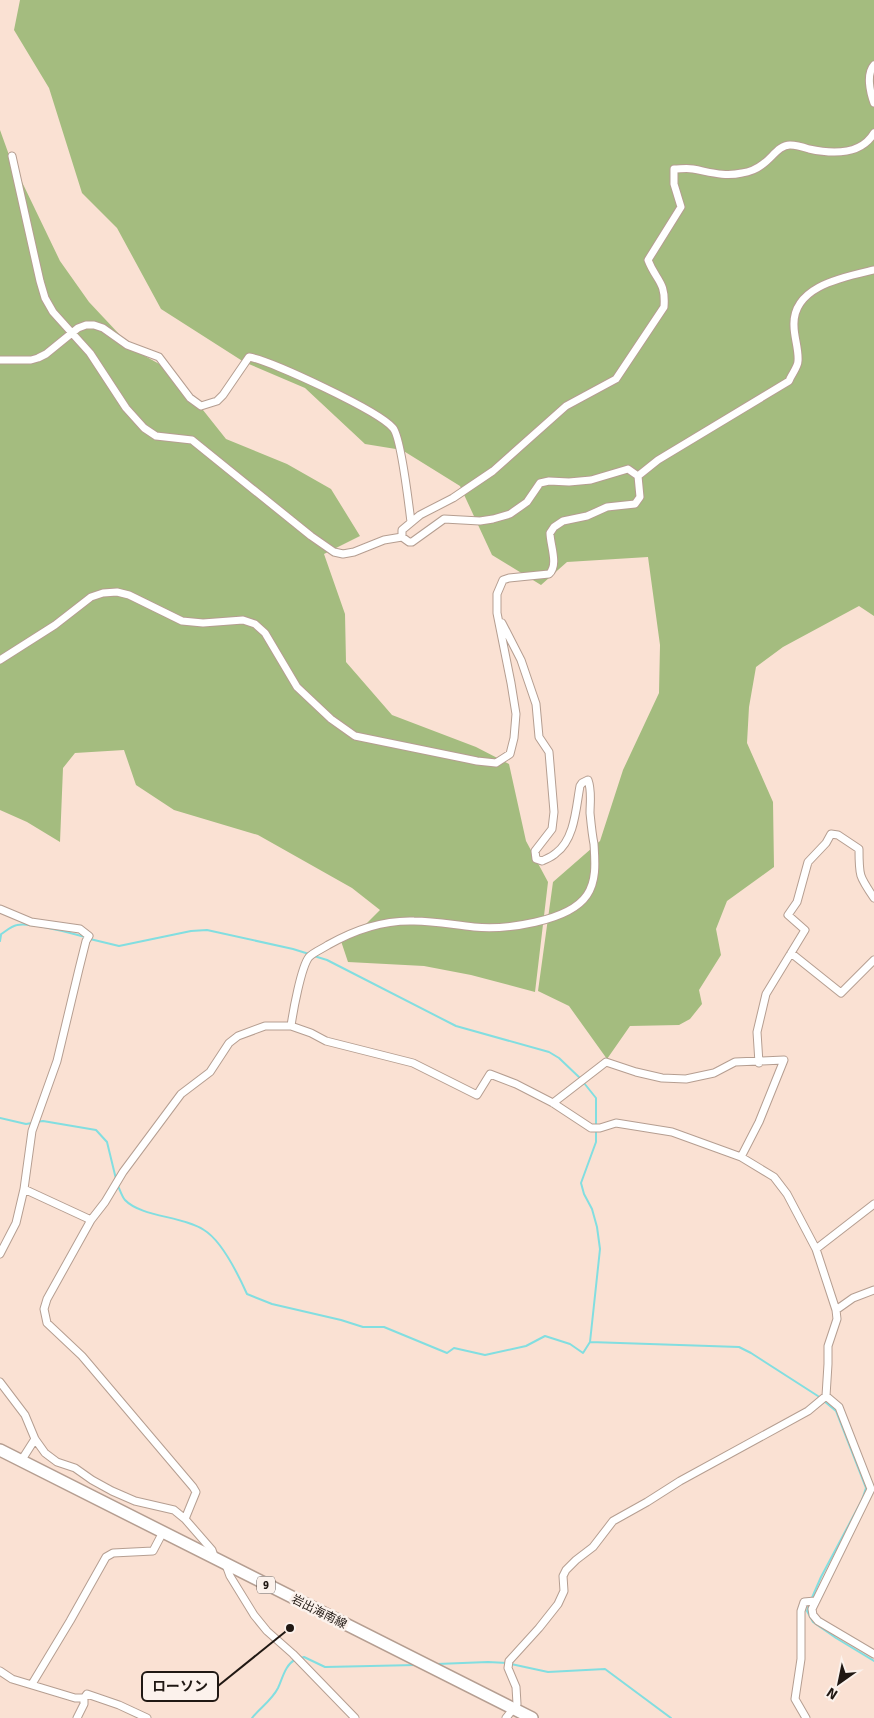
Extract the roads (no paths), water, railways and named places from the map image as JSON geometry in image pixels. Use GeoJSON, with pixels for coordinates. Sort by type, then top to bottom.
{"type":"FeatureCollection","features":[{"type":"Feature","properties":{"kind":"main road","name":"岩出海南線"},"geometry":{"type":"LineString","coordinates":[[0,1450],[532,1718]]}},
{"type":"Feature","properties":{"kind":"street"},"geometry":{"type":"LineString","coordinates":[[874,65],[871,67],[869,77],[874,102]]}},
{"type":"Feature","properties":{"kind":"street"},"geometry":{"type":"LineString","coordinates":[[402,537],[402,530],[411,522],[453,498],[493,471],[566,406],[616,379],[664,307],[665,294],[663,287],[648,260],[681,207],[674,184],[674,169],[692,169],[729,175],[744,173],[762,165],[782,147],[789,145],[829,152],[842,152],[863,145],[874,132]]}},
{"type":"Feature","properties":{"kind":"street"},"geometry":{"type":"LineString","coordinates":[[0,660],[54,625],[91,597],[103,593],[117,592],[129,595],[182,621],[203,623],[243,620],[255,624],[265,633],[297,687],[331,720],[355,736],[477,761],[496,763],[510,754],[514,738],[516,714],[497,613],[497,594],[503,580],[516,576],[549,574],[553,571],[554,564],[550,534],[554,527],[563,521],[587,516],[607,506],[635,504],[640,497],[638,476],[628,469],[591,480],[549,481],[540,483],[527,502],[510,514],[480,521],[444,519],[412,542],[402,537],[384,540],[354,552],[343,554],[334,552],[311,536],[192,440],[156,436],[144,428],[126,408],[90,353],[53,312],[42,289],[12,156]]}},
{"type":"Feature","properties":{"kind":"street"},"geometry":{"type":"LineString","coordinates":[[638,476],[658,460],[788,381],[798,362],[794,319],[804,296],[845,277],[874,270]]}},
{"type":"Feature","properties":{"kind":"street"},"geometry":{"type":"LineString","coordinates":[[0,360],[31,360],[38,358],[46,354],[78,328],[94,325],[102,328],[127,345],[159,357],[186,394],[201,406],[217,401],[223,395],[249,358],[277,366],[377,415],[393,428],[396,434],[411,522]]}},
{"type":"Feature","properties":{"kind":"street"},"geometry":{"type":"LineString","coordinates":[[291,1026],[295,998],[308,958],[347,934],[370,926],[414,920],[476,927],[528,925],[569,911],[587,896],[593,882],[596,863],[590,813],[591,788],[588,780],[580,786],[575,816],[568,837],[557,853],[542,861],[536,859],[535,851],[552,829],[554,812],[549,752],[539,737],[536,704],[521,660],[497,613]]}},
{"type":"Feature","properties":{"kind":"street"},"geometry":{"type":"LineString","coordinates":[[759,1063],[757,1032],[766,994],[805,930],[788,916],[797,902],[808,862],[826,843],[831,834],[838,835],[859,849],[860,878],[874,898]]}},
{"type":"Feature","properties":{"kind":"street"},"geometry":{"type":"LineString","coordinates":[[0,909],[31,922],[80,929],[88,936],[57,1061],[32,1131],[24,1189],[16,1223],[0,1254]]}},
{"type":"Feature","properties":{"kind":"street"},"geometry":{"type":"LineString","coordinates":[[791,953],[841,993],[874,960]]}},
{"type":"Feature","properties":{"kind":"street"},"geometry":{"type":"LineString","coordinates":[[185,1519],[196,1492],[193,1487],[82,1356],[47,1323],[44,1309],[47,1299],[91,1220],[105,1202],[123,1172],[181,1094],[210,1072],[228,1043],[238,1036],[266,1026],[291,1026],[326,1041],[413,1063],[477,1096],[490,1074],[553,1102],[591,1128],[600,1128],[616,1123],[672,1132],[741,1157],[774,1177],[787,1194],[816,1249],[836,1310],[838,1319],[828,1346],[826,1396],[808,1411],[680,1481],[613,1521],[594,1547],[566,1570],[563,1576],[564,1591],[558,1604],[509,1661],[508,1668],[516,1687],[517,1704],[506,1718]]}},
{"type":"Feature","properties":{"kind":"street"},"geometry":{"type":"LineString","coordinates":[[553,1102],[606,1062],[653,1076],[686,1078],[714,1074],[735,1062],[759,1063],[784,1060],[759,1122],[741,1157]]}},
{"type":"Feature","properties":{"kind":"street"},"geometry":{"type":"LineString","coordinates":[[24,1189],[91,1220]]}},
{"type":"Feature","properties":{"kind":"street"},"geometry":{"type":"LineString","coordinates":[[816,1249],[874,1204]]}},
{"type":"Feature","properties":{"kind":"street"},"geometry":{"type":"LineString","coordinates":[[836,1310],[853,1298],[874,1290]]}},
{"type":"Feature","properties":{"kind":"street"},"geometry":{"type":"LineString","coordinates":[[0,1382],[25,1416],[35,1439],[46,1453],[57,1462],[75,1468],[112,1492],[135,1501],[174,1510],[185,1519],[212,1550],[216,1559]]}},
{"type":"Feature","properties":{"kind":"street"},"geometry":{"type":"LineString","coordinates":[[826,1396],[839,1407],[871,1489],[815,1601],[812,1609],[813,1615],[818,1621],[874,1654]]}},
{"type":"Feature","properties":{"kind":"street"},"geometry":{"type":"LineString","coordinates":[[21,1461],[35,1439]]}},
{"type":"Feature","properties":{"kind":"street"},"geometry":{"type":"LineString","coordinates":[[32,1684],[106,1557],[113,1553],[153,1551],[163,1532]]}},
{"type":"Feature","properties":{"kind":"street"},"geometry":{"type":"LineString","coordinates":[[226,1565],[230,1576],[267,1632],[293,1654],[355,1718]]}},
{"type":"Feature","properties":{"kind":"street"},"geometry":{"type":"LineString","coordinates":[[806,1718],[795,1699],[801,1659],[801,1611],[804,1602],[815,1601]]}},
{"type":"Feature","properties":{"kind":"street"},"geometry":{"type":"LineString","coordinates":[[0,1672],[12,1679],[74,1698],[84,1698],[87,1694],[119,1705],[147,1718]]}},
{"type":"Feature","properties":{"kind":"street"},"geometry":{"type":"LineString","coordinates":[[77,1718],[84,1704],[84,1698]]}},
{"type":"Feature","properties":{"kind":"waterway"},"geometry":{"type":"LineString","coordinates":[[0,935],[17,925],[24,924],[51,928],[85,937]]}},
{"type":"Feature","properties":{"kind":"waterway"},"geometry":{"type":"LineString","coordinates":[[90,939],[119,946],[191,931],[207,930],[309,954]]}},
{"type":"Feature","properties":{"kind":"waterway"},"geometry":{"type":"LineString","coordinates":[[0,941],[1,935]]}},
{"type":"Feature","properties":{"kind":"waterway"},"geometry":{"type":"LineString","coordinates":[[314,956],[327,960],[456,1026],[549,1052],[559,1058],[581,1079]]}},
{"type":"Feature","properties":{"kind":"waterway"},"geometry":{"type":"LineString","coordinates":[[584,1083],[596,1098],[596,1126]]}},
{"type":"Feature","properties":{"kind":"waterway"},"geometry":{"type":"LineString","coordinates":[[0,1118],[26,1124],[32,1123]]}},
{"type":"Feature","properties":{"kind":"waterway"},"geometry":{"type":"LineString","coordinates":[[36,1122],[43,1121],[96,1130],[107,1142],[116,1179]]}},
{"type":"Feature","properties":{"kind":"waterway"},"geometry":{"type":"LineString","coordinates":[[118,1186],[124,1199],[132,1206],[195,1225],[211,1235],[229,1259],[247,1294],[272,1304],[363,1327],[384,1327],[447,1353],[454,1348],[485,1355],[526,1346],[545,1336],[570,1344],[583,1353],[590,1342],[600,1249],[592,1209],[584,1194],[581,1183],[596,1142],[596,1131]]}},
{"type":"Feature","properties":{"kind":"waterway"},"geometry":{"type":"LineString","coordinates":[[590,1342],[739,1347],[821,1398]]}},
{"type":"Feature","properties":{"kind":"waterway"},"geometry":{"type":"LineString","coordinates":[[811,1600],[821,1577],[862,1500],[866,1488],[836,1411],[824,1401]]}},
{"type":"Feature","properties":{"kind":"waterway"},"geometry":{"type":"LineString","coordinates":[[809,1605],[807,1611],[813,1622],[874,1661]]}},
{"type":"Feature","properties":{"kind":"waterway"},"geometry":{"type":"LineString","coordinates":[[301,1658],[304,1657],[325,1667],[416,1665]]}},
{"type":"Feature","properties":{"kind":"waterway"},"geometry":{"type":"LineString","coordinates":[[252,1718],[273,1696],[287,1668],[296,1659]]}},
{"type":"Feature","properties":{"kind":"waterway"},"geometry":{"type":"LineString","coordinates":[[437,1664],[507,1663]]}},
{"type":"Feature","properties":{"kind":"waterway"},"geometry":{"type":"LineString","coordinates":[[511,1664],[548,1672],[605,1669],[671,1718]]}},
{"type":"Feature","properties":{"kind":"place","name":"ローソン"},"geometry":{"type":"Point","coordinates":[290,1628]}}]}
